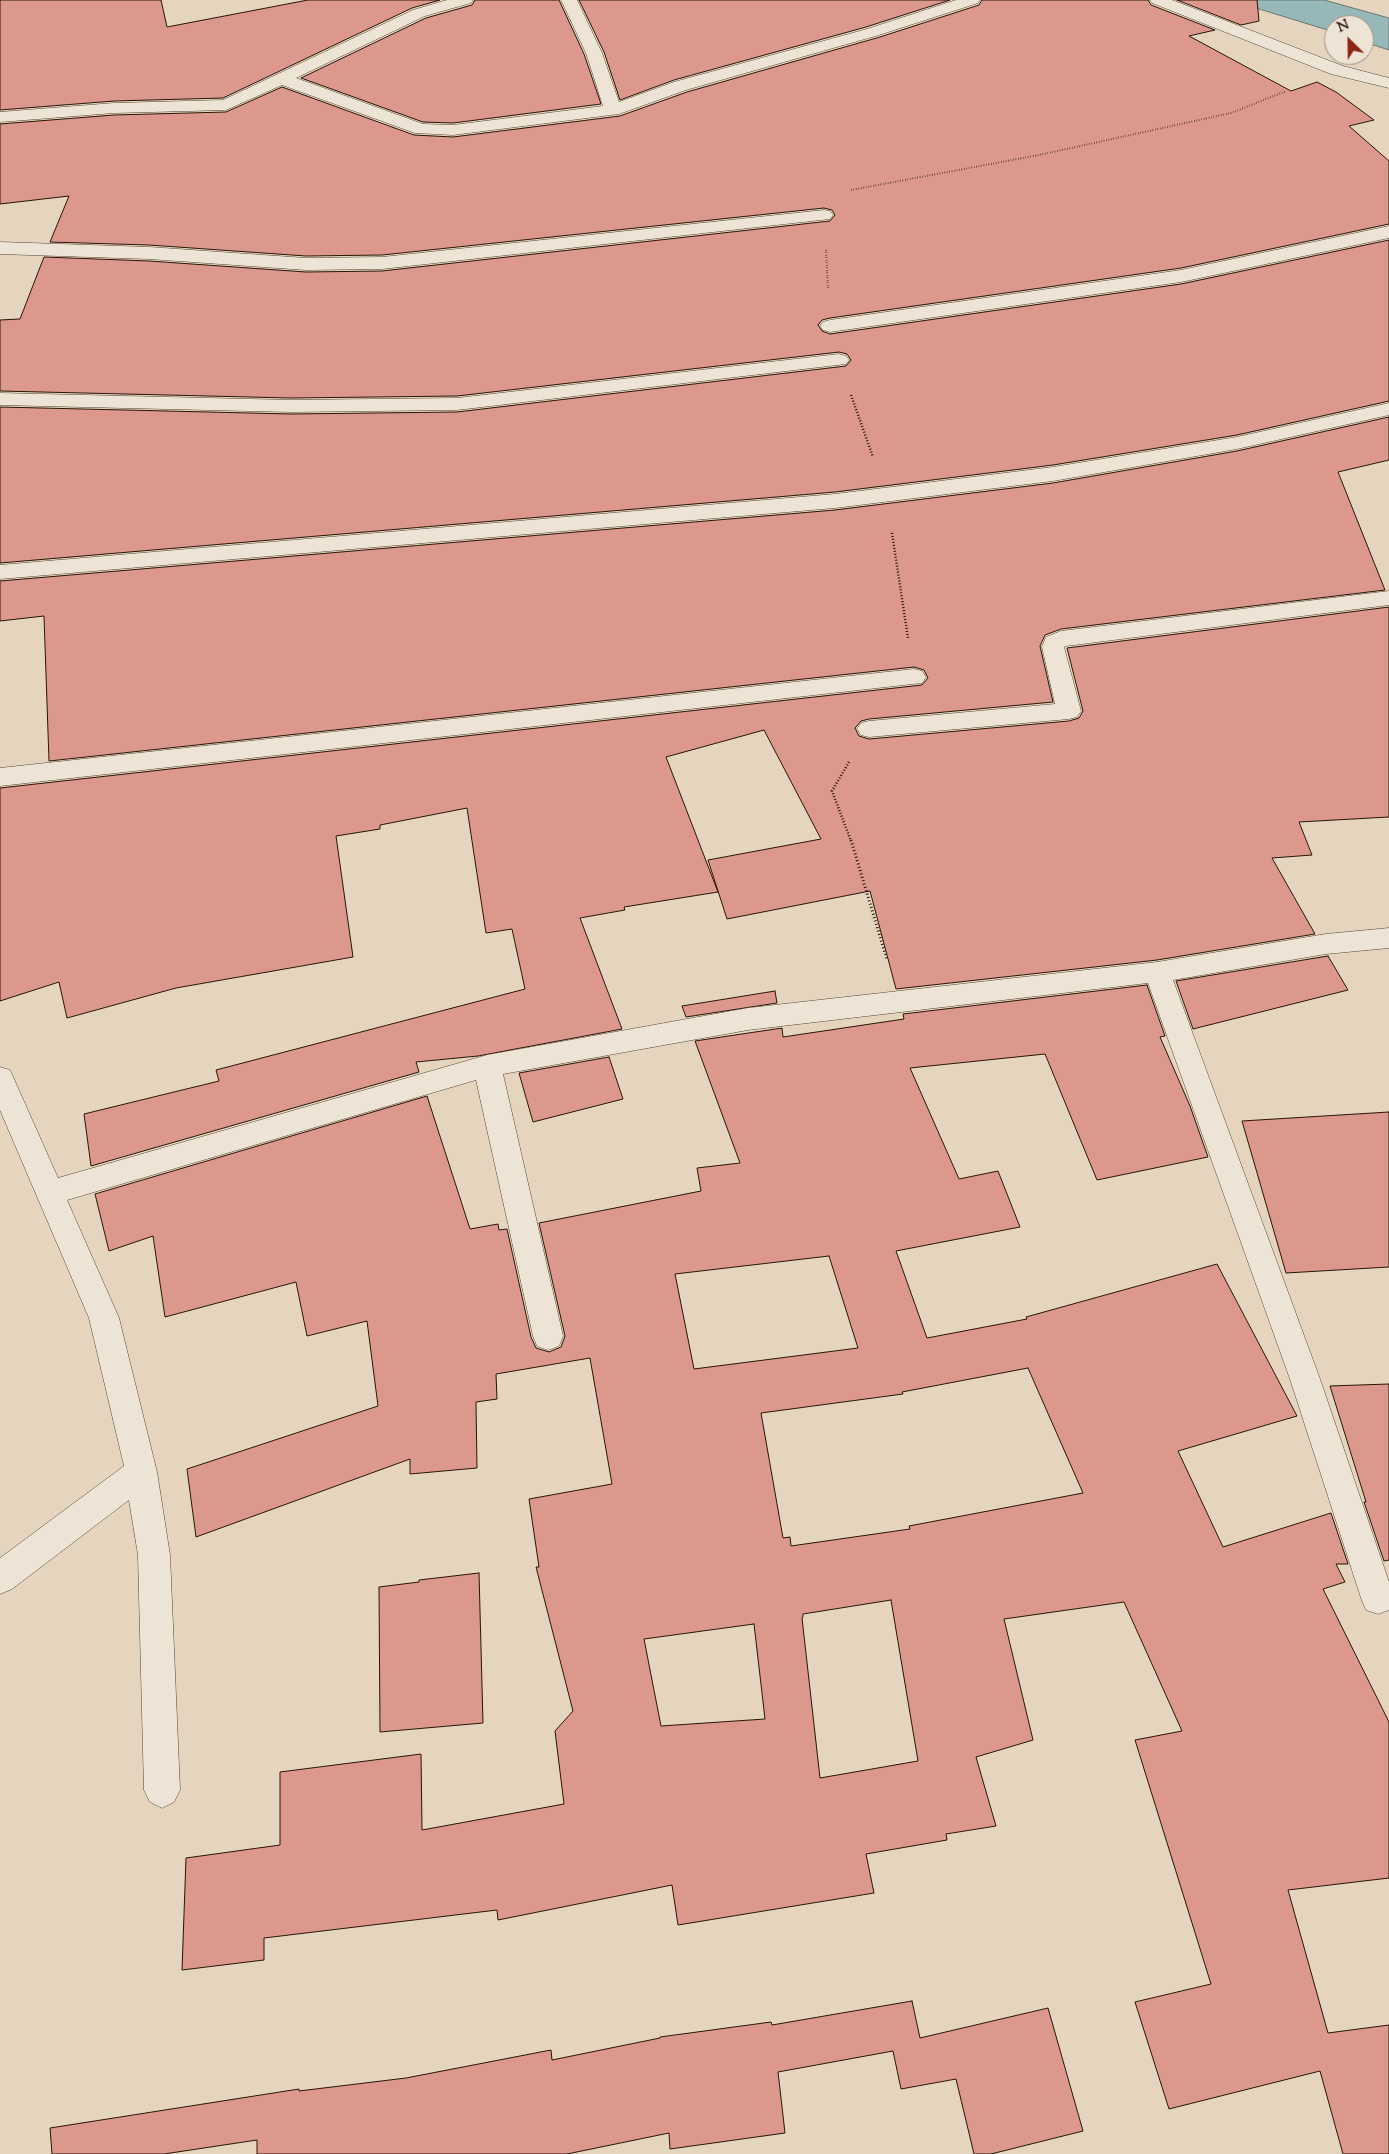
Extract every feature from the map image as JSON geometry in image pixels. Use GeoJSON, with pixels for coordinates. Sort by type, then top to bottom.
{"type":"FeatureCollection","features":[{"type":"Feature","properties":{"kind":"street"},"geometry":{"type":"LineString","coordinates":[[0,117],[114,108],[226,105],[419,13],[465,0]]}},
{"type":"Feature","properties":{"kind":"street"},"geometry":{"type":"LineString","coordinates":[[569,0],[594,53],[613,110]]}},
{"type":"Feature","properties":{"kind":"street"},"geometry":{"type":"LineString","coordinates":[[282,79],[421,129],[453,130],[613,110],[680,86],[873,32],[972,0]]}},
{"type":"Feature","properties":{"kind":"street"},"geometry":{"type":"LineString","coordinates":[[1158,0],[1337,70],[1389,83]]}},
{"type":"Feature","properties":{"kind":"street"},"geometry":{"type":"LineString","coordinates":[[0,248],[149,253],[306,264],[382,263],[824,215]]}},
{"type":"Feature","properties":{"kind":"street"},"geometry":{"type":"LineString","coordinates":[[830,326],[1181,276],[1389,232]]}},
{"type":"Feature","properties":{"kind":"street"},"geometry":{"type":"LineString","coordinates":[[0,399],[291,406],[457,404],[839,360]]}},
{"type":"Feature","properties":{"kind":"street"},"geometry":{"type":"LineString","coordinates":[[0,572],[835,502],[1053,474],[1227,444],[1389,409]]}},
{"type":"Feature","properties":{"kind":"street"},"geometry":{"type":"LineString","coordinates":[[869,729],[1069,711],[1053,647],[1054,643],[1061,639],[1389,598]]}},
{"type":"Feature","properties":{"kind":"street"},"geometry":{"type":"LineString","coordinates":[[0,777],[914,677]]}},
{"type":"Feature","properties":{"kind":"street"},"geometry":{"type":"LineString","coordinates":[[51,1192],[487,1066],[748,1019],[1157,972],[1326,944],[1389,938]]}},
{"type":"Feature","properties":{"kind":"street"},"geometry":{"type":"LineString","coordinates":[[1157,972],[1305,1379],[1378,1598]]}},
{"type":"Feature","properties":{"kind":"street"},"geometry":{"type":"LineString","coordinates":[[487,1066],[548,1336]]}},
{"type":"Feature","properties":{"kind":"street"},"geometry":{"type":"LineString","coordinates":[[0,1078],[104,1318],[142,1472],[154,1555],[162,1790]]}},
{"type":"Feature","properties":{"kind":"street"},"geometry":{"type":"LineString","coordinates":[[0,1578],[142,1472]]}},
{"type":"Feature","properties":{"kind":"path"},"geometry":{"type":"LineString","coordinates":[[830,326],[824,215],[821,196],[1038,155],[1231,113],[1337,70]]}},
{"type":"Feature","properties":{"kind":"path"},"geometry":{"type":"LineString","coordinates":[[839,360],[886,495],[914,677]]}},
{"type":"Feature","properties":{"kind":"path"},"geometry":{"type":"LineString","coordinates":[[869,729],[832,791],[858,859],[899,1003]]}},
{"type":"Feature","properties":{"kind":"water"},"geometry":{"type":"Polygon","coordinates":[[[1230,0],[1324,0],[1389,18],[1389,50],[1374,45],[1374,15],[1324,15],[1324,29],[1230,0]]]}},
{"type":"Feature","properties":{"kind":"building"},"geometry":{"type":"Polygon","coordinates":[[[0,0],[161,0],[167,27],[308,0],[440,0],[412,8],[223,98],[114,101],[0,110],[0,0]]]}},
{"type":"Feature","properties":{"kind":"building"},"geometry":{"type":"Polygon","coordinates":[[[475,0],[559,0],[584,54],[601,104],[453,123],[423,122],[301,78],[426,18],[472,5],[475,0]]]}},
{"type":"Feature","properties":{"kind":"building"},"geometry":{"type":"Polygon","coordinates":[[[579,0],[950,0],[866,27],[674,80],[620,100],[604,52],[579,0]]]}},
{"type":"Feature","properties":{"kind":"building"},"geometry":{"type":"Polygon","coordinates":[[[982,0],[1148,0],[1151,5],[1215,30],[1189,36],[1291,91],[1317,82],[1336,92],[1374,120],[1349,126],[1389,161],[1389,224],[1181,268],[830,318],[822,320],[818,325],[822,331],[830,334],[1181,284],[1389,240],[1389,401],[1237,435],[1053,465],[835,492],[0,563],[0,407],[291,414],[457,412],[846,366],[851,360],[847,354],[839,352],[457,396],[291,398],[0,391],[0,320],[20,319],[44,257],[149,261],[306,272],[382,271],[830,221],[835,215],[832,210],[824,208],[382,255],[306,256],[149,245],[50,242],[69,196],[0,204],[0,124],[114,115],[226,112],[282,87],[414,135],[453,137],[620,116],[687,92],[880,37],[979,5],[982,0]]]}},
{"type":"Feature","properties":{"kind":"building"},"geometry":{"type":"Polygon","coordinates":[[[1177,0],[1257,0],[1259,21],[1241,25],[1177,0]]]}},
{"type":"Feature","properties":{"kind":"building"},"geometry":{"type":"Polygon","coordinates":[[[1389,417],[1389,460],[1338,472],[1385,590],[1061,629],[1045,635],[1040,646],[1053,702],[869,719],[861,721],[855,728],[859,736],[869,739],[1069,721],[1079,718],[1083,711],[1067,648],[1389,607],[1389,817],[1299,822],[1312,855],[1272,858],[1315,934],[1157,960],[896,989],[870,891],[727,919],[708,860],[821,839],[764,730],[666,757],[718,892],[624,907],[625,910],[580,918],[622,1029],[478,1056],[416,1062],[419,1072],[91,1166],[84,1114],[219,1081],[216,1070],[525,989],[512,929],[486,933],[467,808],[380,825],[380,829],[336,836],[353,957],[176,988],[67,1018],[59,982],[0,1001],[0,788],[922,685],[928,678],[924,670],[914,667],[49,761],[44,616],[0,621],[0,581],[835,510],[1053,483],[1237,451],[1389,417]]]}},
{"type":"Feature","properties":{"kind":"building"},"geometry":{"type":"Polygon","coordinates":[[[1328,956],[1348,990],[1193,1029],[1176,981],[1328,956]]]}},
{"type":"Feature","properties":{"kind":"building"},"geometry":{"type":"Polygon","coordinates":[[[1147,985],[1165,1036],[1160,1037],[1190,1106],[1208,1157],[1097,1180],[1045,1054],[910,1068],[959,1179],[998,1171],[1020,1227],[896,1251],[927,1338],[1027,1319],[1026,1317],[1217,1264],[1297,1416],[1178,1451],[1223,1547],[1331,1513],[1348,1564],[1336,1564],[1345,1582],[1323,1589],[1389,1722],[1389,1878],[1288,1890],[1328,2033],[1389,2025],[1389,2154],[1343,2154],[1320,2071],[1169,2109],[1135,2002],[1211,1984],[1135,1740],[1182,1731],[1124,1602],[1004,1619],[1033,1740],[976,1757],[996,1826],[946,1834],[947,1840],[866,1854],[874,1893],[678,1925],[672,1885],[498,1920],[497,1910],[264,1938],[264,1960],[182,1970],[186,1858],[280,1845],[280,1772],[421,1754],[422,1830],[564,1804],[555,1731],[573,1711],[536,1567],[539,1567],[529,1499],[612,1484],[590,1358],[496,1374],[497,1399],[476,1402],[477,1468],[410,1474],[410,1459],[196,1537],[187,1469],[378,1406],[367,1321],[307,1336],[296,1282],[165,1317],[153,1236],[109,1251],[95,1194],[427,1096],[470,1229],[498,1224],[499,1230],[507,1229],[531,1337],[536,1348],[549,1352],[561,1347],[565,1336],[539,1223],[701,1191],[697,1168],[740,1163],[695,1041],[782,1028],[783,1037],[904,1019],[903,1014],[1147,985]],[[829,1256],[675,1274],[694,1369],[858,1348],[829,1256]],[[1028,1368],[902,1392],[903,1394],[761,1413],[783,1538],[790,1537],[791,1546],[910,1529],[909,1526],[1083,1493],[1028,1368]],[[891,1600],[803,1614],[820,1778],[918,1761],[891,1600]],[[754,1624],[644,1639],[661,1726],[765,1719],[754,1624]]]}},
{"type":"Feature","properties":{"kind":"building"},"geometry":{"type":"Polygon","coordinates":[[[775,991],[777,1003],[686,1017],[682,1006],[775,991]]]}},
{"type":"Feature","properties":{"kind":"building"},"geometry":{"type":"Polygon","coordinates":[[[609,1057],[623,1099],[533,1122],[519,1073],[609,1057]]]}},
{"type":"Feature","properties":{"kind":"building"},"geometry":{"type":"Polygon","coordinates":[[[1389,1112],[1389,1267],[1286,1273],[1242,1121],[1389,1112]]]}},
{"type":"Feature","properties":{"kind":"building"},"geometry":{"type":"Polygon","coordinates":[[[1389,1384],[1389,1560],[1384,1561],[1364,1502],[1366,1502],[1330,1386],[1389,1384]]]}},
{"type":"Feature","properties":{"kind":"building"},"geometry":{"type":"Polygon","coordinates":[[[479,1573],[483,1723],[380,1732],[379,1587],[479,1573]]]}},
{"type":"Feature","properties":{"kind":"building"},"geometry":{"type":"Polygon","coordinates":[[[912,2001],[920,2038],[1048,2008],[1083,2131],[991,2154],[974,2154],[956,2079],[901,2089],[893,2051],[778,2072],[785,2133],[670,2149],[669,2133],[567,2154],[257,2154],[257,2140],[164,2154],[52,2154],[50,2128],[299,2089],[299,2091],[406,2078],[551,2050],[552,2060],[660,2037],[771,2022],[772,2025],[912,2001]]]}}]}
